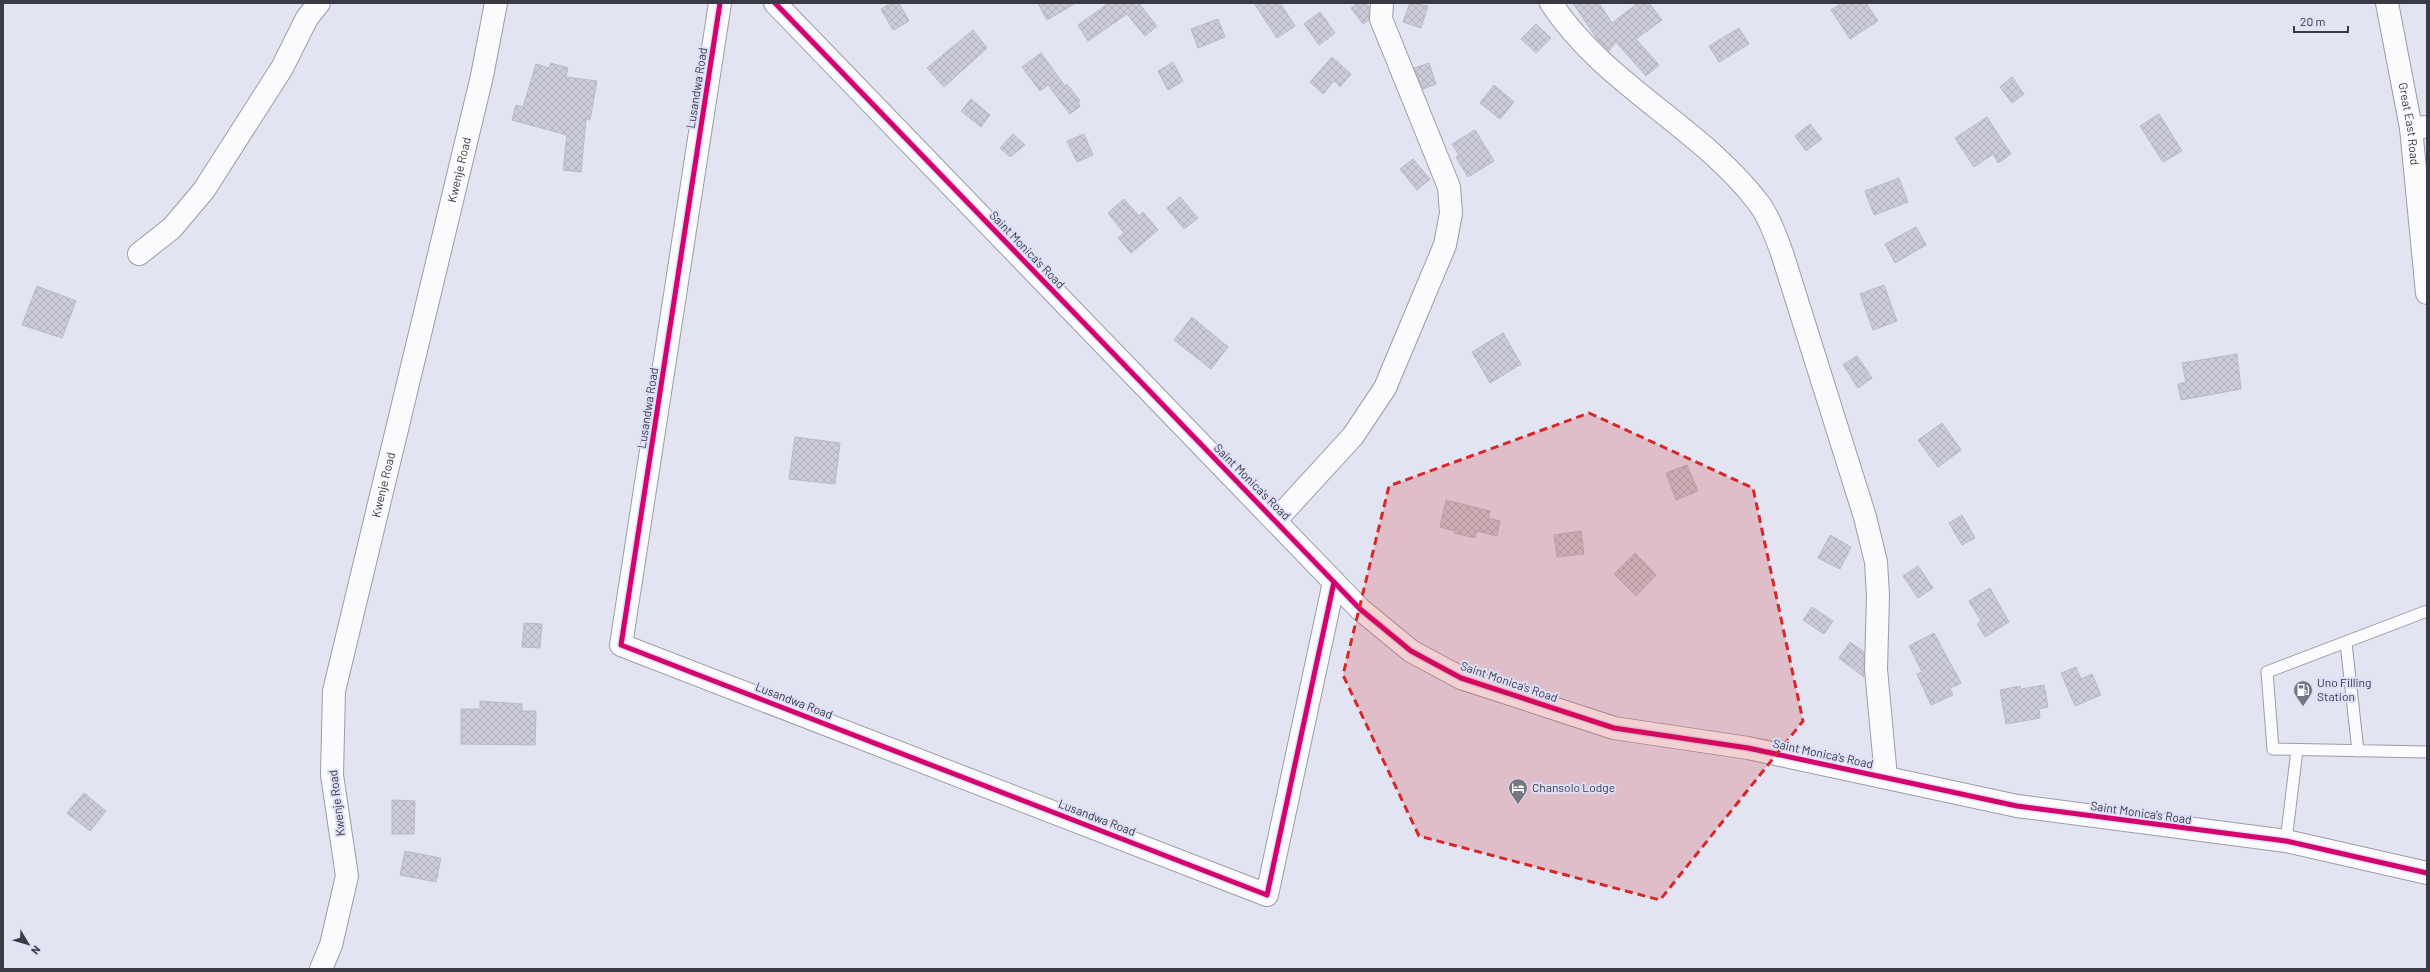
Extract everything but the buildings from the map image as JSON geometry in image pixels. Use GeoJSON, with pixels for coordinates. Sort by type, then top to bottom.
{"type":"FeatureCollection","features":[{"type":"Feature","properties":{"kind":"main road"},"geometry":{"type":"LineString","coordinates":[[139,254],[172,228],[204,190],[282,68],[307,18],[318,3]]}},
{"type":"Feature","properties":{"kind":"main road","name":"Kwenje Road"},"geometry":{"type":"LineString","coordinates":[[321,969],[331,945],[347,876],[332,775],[334,691],[482,76],[496,3]]}},
{"type":"Feature","properties":{"kind":"main road","name":"Lusandwa Road"},"geometry":{"type":"LineString","coordinates":[[720,3],[621,645],[1267,895],[1334,582]]}},
{"type":"Feature","properties":{"kind":"main road","name":"Saint Monica's Road"},"geometry":{"type":"LineString","coordinates":[[775,3],[1164,407],[1276,520],[1360,609],[1411,651],[1461,678],[1614,728],[1748,748],[2017,806],[2286,841],[2427,873]]}},
{"type":"Feature","properties":{"kind":"main road"},"geometry":{"type":"LineString","coordinates":[[1276,520],[1353,436],[1385,388],[1446,246],[1452,213],[1449,187],[1381,19],[1382,3]]}},
{"type":"Feature","properties":{"kind":"main road"},"geometry":{"type":"LineString","coordinates":[[1551,3],[1578,40],[1684,130],[1737,179],[1757,201],[1771,224],[1782,253],[1862,509],[1876,562],[1878,596],[1876,669],[1886,777]]}},
{"type":"Feature","properties":{"kind":"main road","name":"Great East Road"},"geometry":{"type":"LineString","coordinates":[[2387,3],[2419,127],[2427,293]]}},
{"type":"Feature","properties":{"kind":"lane"},"geometry":{"type":"LineString","coordinates":[[2427,611],[2267,672],[2273,750],[2427,752]]}},
{"type":"Feature","properties":{"kind":"lane"},"geometry":{"type":"LineString","coordinates":[[2346,643],[2358,751]]}},
{"type":"Feature","properties":{"kind":"lane"},"geometry":{"type":"LineString","coordinates":[[2286,841],[2296,750]]}},
{"type":"Feature","properties":{"kind":"highlighted area"},"geometry":{"type":"Polygon","coordinates":[[[1589,413],[1753,488],[1803,721],[1660,900],[1419,836],[1343,675],[1389,486],[1589,413]]]}},
{"type":"Feature","properties":{"kind":"cycle path"},"geometry":{"type":"LineString","coordinates":[[720,3],[621,645],[1267,895],[1334,582]]}},
{"type":"Feature","properties":{"kind":"cycle path"},"geometry":{"type":"LineString","coordinates":[[775,3],[1360,609],[1411,651],[1461,678],[1614,728],[1748,748],[2017,806],[2286,841],[2427,873]]}},
{"type":"Feature","properties":{"kind":"place","name":"Uno Filling Station"},"geometry":{"type":"Point","coordinates":[2303,707]}},
{"type":"Feature","properties":{"kind":"place","name":"Chansolo Lodge"},"geometry":{"type":"Point","coordinates":[1518,805]}}]}
